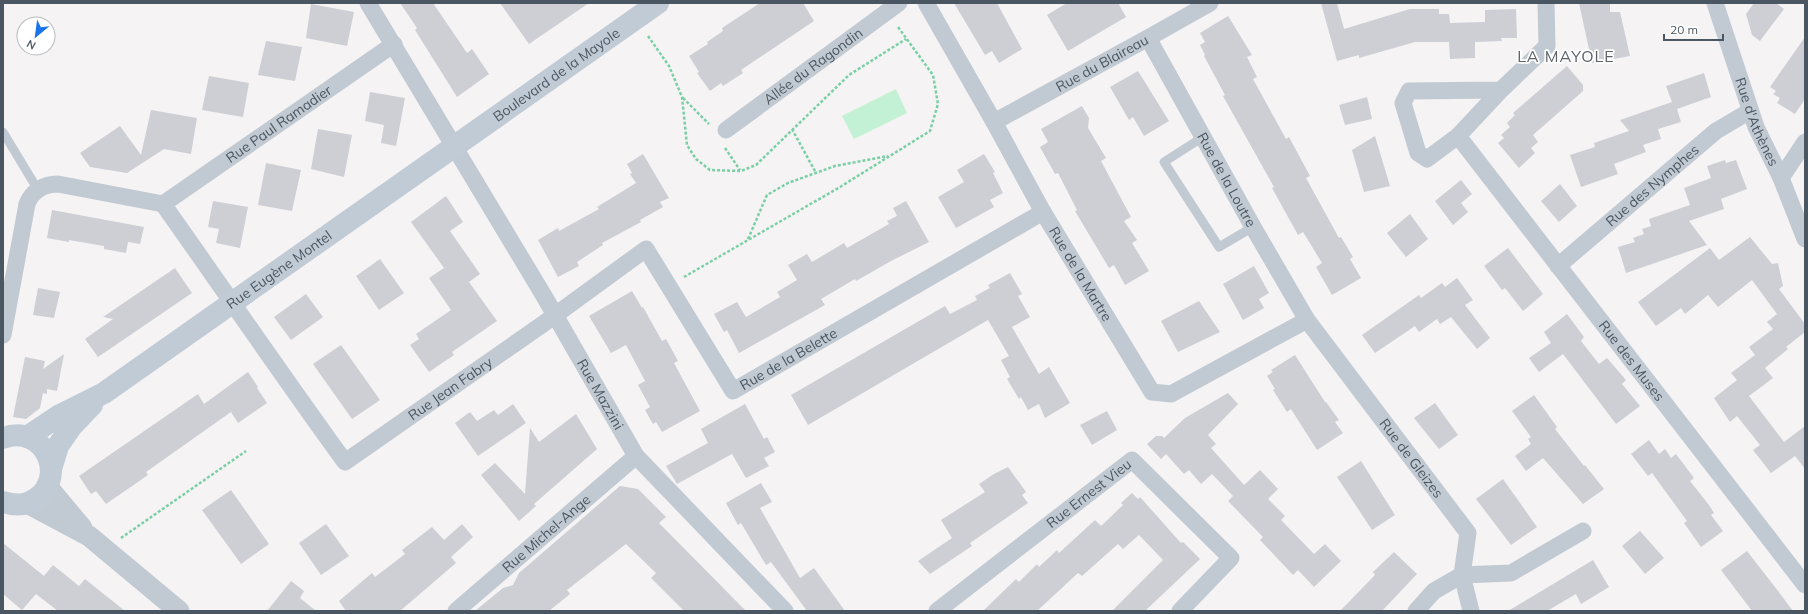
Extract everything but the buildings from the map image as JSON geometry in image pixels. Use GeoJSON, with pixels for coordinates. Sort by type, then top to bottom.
{"type":"FeatureCollection","features":[{"type":"Feature","properties":{"kind":"main road","name":"Boulevard de la Mayole"},"geometry":{"type":"LineString","coordinates":[[455,147],[647,6]]}},
{"type":"Feature","properties":{"kind":"main road","name":"Rue Eugène Montel"},"geometry":{"type":"LineString","coordinates":[[27,437],[60,415],[104,393],[455,147]]}},
{"type":"Feature","properties":{"kind":"main road","name":"Rue Eugène Montel"},"geometry":{"type":"LineString","coordinates":[[49,478],[58,446],[71,427],[104,393]]}},
{"type":"Feature","properties":{"kind":"main road"},"geometry":{"type":"LineString","coordinates":[[3,438],[17,435],[27,437],[36,441],[43,448],[49,458],[49,478],[39,496],[26,503],[14,505],[3,502]]}},
{"type":"Feature","properties":{"kind":"street","name":"Rue Mazzini"},"geometry":{"type":"LineString","coordinates":[[368,3],[394,44],[555,315],[636,456],[785,611]]}},
{"type":"Feature","properties":{"kind":"street","name":"Rue de la Martre"},"geometry":{"type":"LineString","coordinates":[[926,3],[994,122],[1043,212],[1152,392],[1172,394],[1307,320]]}},
{"type":"Feature","properties":{"kind":"street","name":"Rue du Blaireau"},"geometry":{"type":"LineString","coordinates":[[994,122],[1210,3]]}},
{"type":"Feature","properties":{"kind":"street"},"geometry":{"type":"LineString","coordinates":[[1501,90],[1409,91],[1404,103],[1418,153],[1427,159],[1458,136],[1501,90],[1546,46],[1546,3]]}},
{"type":"Feature","properties":{"kind":"street","name":"Rue d'Athènes"},"geometry":{"type":"LineString","coordinates":[[1715,3],[1756,127],[1781,178],[1805,239]]}},
{"type":"Feature","properties":{"kind":"street","name":"Allée du Ragondin"},"geometry":{"type":"LineString","coordinates":[[726,130],[893,8]]}},
{"type":"Feature","properties":{"kind":"street","name":"Rue de la Loutre"},"geometry":{"type":"LineString","coordinates":[[1148,38],[1253,227],[1307,320]]}},
{"type":"Feature","properties":{"kind":"street","name":"Rue Paul Ramadier"},"geometry":{"type":"LineString","coordinates":[[163,204],[394,44]]}},
{"type":"Feature","properties":{"kind":"street","name":"Rue des Nymphes"},"geometry":{"type":"LineString","coordinates":[[1558,266],[1716,131],[1750,111]]}},
{"type":"Feature","properties":{"kind":"street","name":"Rue des Muses"},"geometry":{"type":"LineString","coordinates":[[1458,136],[1805,585]]}},
{"type":"Feature","properties":{"kind":"street"},"geometry":{"type":"LineString","coordinates":[[1781,178],[1805,142]]}},
{"type":"Feature","properties":{"kind":"street"},"geometry":{"type":"LineString","coordinates":[[3,335],[27,204],[31,196],[38,190],[48,185],[58,184],[163,204],[232,303]]}},
{"type":"Feature","properties":{"kind":"street","name":"Rue de la Belette"},"geometry":{"type":"LineString","coordinates":[[555,315],[646,249],[733,391],[1043,212]]}},
{"type":"Feature","properties":{"kind":"street","name":"Rue Jean Fabry"},"geometry":{"type":"LineString","coordinates":[[232,303],[345,462],[555,315]]}},
{"type":"Feature","properties":{"kind":"street","name":"Rue de Gleizes"},"geometry":{"type":"LineString","coordinates":[[1307,320],[1468,534],[1462,575],[1471,611]]}},
{"type":"Feature","properties":{"kind":"street","name":"Rue Michel-Ange"},"geometry":{"type":"LineString","coordinates":[[456,611],[636,456]]}},
{"type":"Feature","properties":{"kind":"street","name":"Rue Ernest Vieu"},"geometry":{"type":"LineString","coordinates":[[936,611],[1132,460],[1231,558],[1180,611]]}},
{"type":"Feature","properties":{"kind":"street"},"geometry":{"type":"LineString","coordinates":[[49,478],[70,511],[89,536],[179,611]]}},
{"type":"Feature","properties":{"kind":"street"},"geometry":{"type":"LineString","coordinates":[[26,503],[89,536]]}},
{"type":"Feature","properties":{"kind":"street"},"geometry":{"type":"LineString","coordinates":[[1416,611],[1434,591],[1462,575],[1511,573],[1583,531]]}},
{"type":"Feature","properties":{"kind":"lane"},"geometry":{"type":"LineString","coordinates":[[3,132],[38,190]]}},
{"type":"Feature","properties":{"kind":"lane"},"geometry":{"type":"LineString","coordinates":[[1203,138],[1164,162],[1219,247],[1253,227]]}},
{"type":"Feature","properties":{"kind":"path"},"geometry":{"type":"LineString","coordinates":[[669,285],[891,156],[930,131],[938,104],[933,75],[893,8]]}},
{"type":"Feature","properties":{"kind":"path"},"geometry":{"type":"LineString","coordinates":[[792,130],[816,173]]}},
{"type":"Feature","properties":{"kind":"path"},"geometry":{"type":"LineString","coordinates":[[748,239],[767,195],[788,183],[835,166],[891,156]]}},
{"type":"Feature","properties":{"kind":"path"},"geometry":{"type":"LineString","coordinates":[[104,550],[246,451]]}},
{"type":"Feature","properties":{"kind":"green space"},"geometry":{"type":"Polygon","coordinates":[[[896,89],[907,113],[854,139],[842,116],[896,89]]]}},
{"type":"Feature","properties":{"kind":"district","name":"LA MAYOLE"},"geometry":{"type":"Point","coordinates":[1566,56]}}]}
